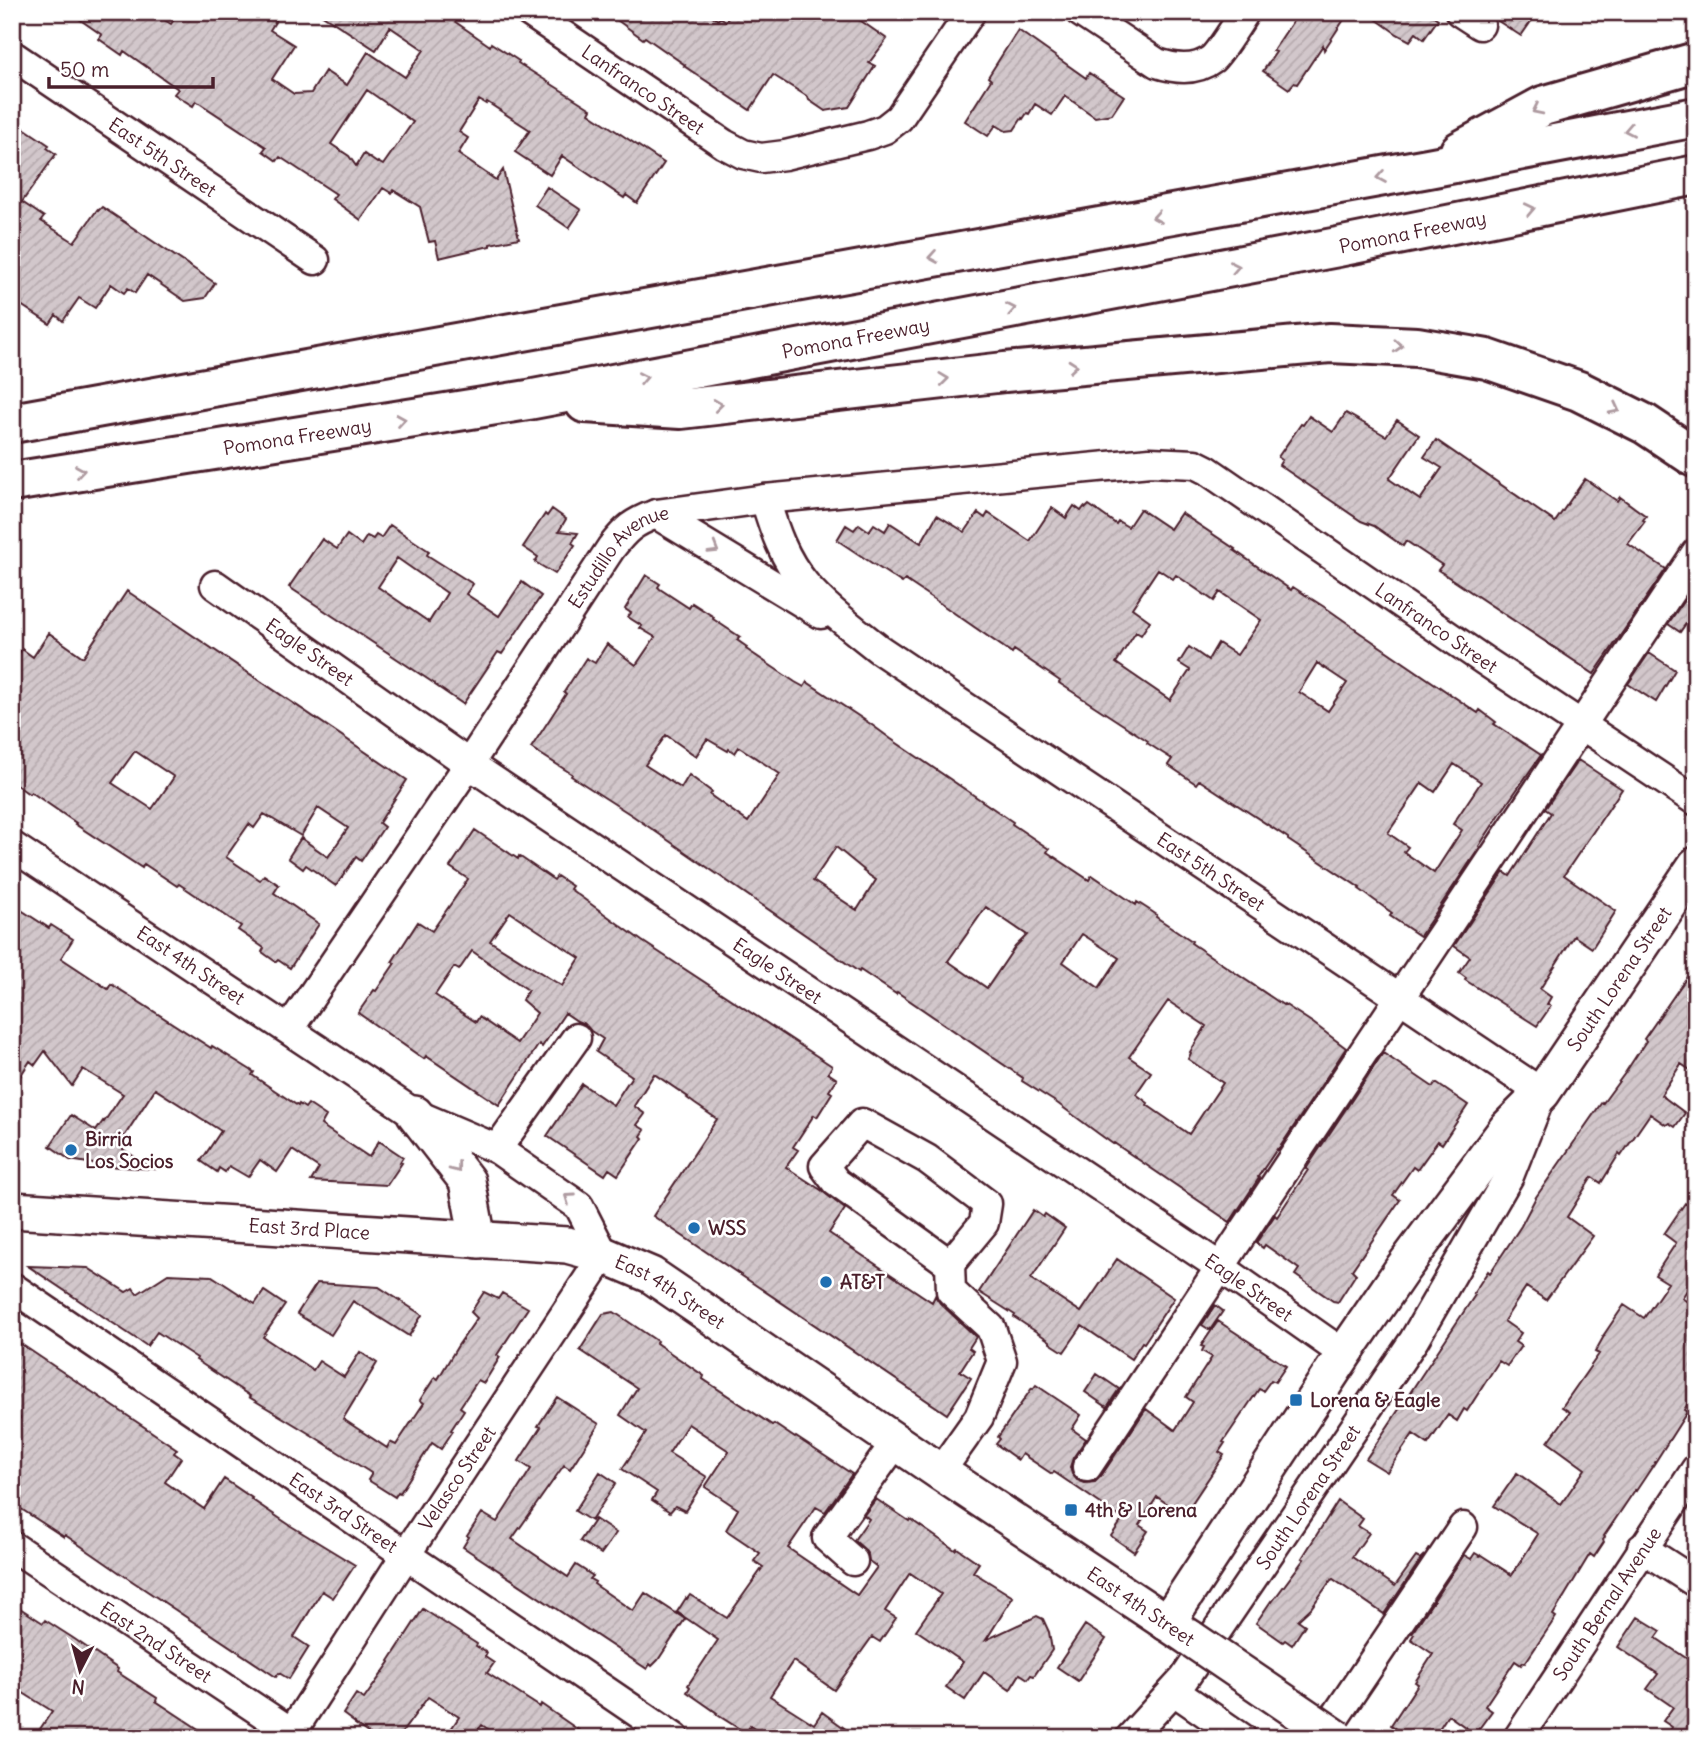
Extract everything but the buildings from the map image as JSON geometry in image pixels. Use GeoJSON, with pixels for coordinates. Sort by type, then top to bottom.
{"type":"FeatureCollection","features":[{"type":"Feature","properties":{"kind":"highway"},"geometry":{"type":"LineString","coordinates":[[1428,168],[1543,106],[1696,62]]}},
{"type":"Feature","properties":{"kind":"highway"},"geometry":{"type":"LineString","coordinates":[[12,423],[1428,168],[1696,117]]}},
{"type":"Feature","properties":{"kind":"highway","name":"Pomona Freeway"},"geometry":{"type":"LineString","coordinates":[[12,482],[528,400],[1338,247],[1696,175]]}},
{"type":"Feature","properties":{"kind":"highway"},"geometry":{"type":"LineString","coordinates":[[528,400],[681,410],[1005,372],[1342,343],[1417,347],[1486,359],[1579,391],[1645,424],[1696,458]]}},
{"type":"Feature","properties":{"kind":"main road","name":"South Lorena Street"},"geometry":{"type":"LineString","coordinates":[[1179,1631],[1344,1354],[1403,1268],[1508,1126],[1542,1093],[1696,865]]}},
{"type":"Feature","properties":{"kind":"main road"},"geometry":{"type":"LineString","coordinates":[[415,1114],[467,1181],[478,1240]]}},
{"type":"Feature","properties":{"kind":"main road","name":"East 3rd Place"},"geometry":{"type":"LineString","coordinates":[[12,1210],[567,1245],[604,1255]]}},
{"type":"Feature","properties":{"kind":"main road","name":"East 4th Street"},"geometry":{"type":"LineString","coordinates":[[604,1255],[650,1275],[1338,1738]]}},
{"type":"Feature","properties":{"kind":"street","name":"Lanfranco Street"},"geometry":{"type":"LineString","coordinates":[[529,12],[724,144],[743,154],[761,158],[785,155],[885,129],[899,118],[971,12]]}},
{"type":"Feature","properties":{"kind":"street"},"geometry":{"type":"LineString","coordinates":[[1080,12],[1157,63],[1185,69],[1213,58],[1245,12]]}},
{"type":"Feature","properties":{"kind":"street","name":"East 5th Street"},"geometry":{"type":"LineString","coordinates":[[12,55],[315,260]]}},
{"type":"Feature","properties":{"kind":"street","name":"Estudillo Avenue"},"geometry":{"type":"LineString","coordinates":[[289,1029],[469,764],[611,548],[626,529],[640,520],[656,514],[765,499],[1150,462],[1177,462]]}},
{"type":"Feature","properties":{"kind":"street","name":"Lanfranco Street"},"geometry":{"type":"LineString","coordinates":[[1177,462],[1195,464],[1207,470],[1485,661],[1696,801]]}},
{"type":"Feature","properties":{"kind":"street","name":"East 5th Street"},"geometry":{"type":"LineString","coordinates":[[765,499],[774,532],[789,562],[805,584],[829,608],[880,649]]}},
{"type":"Feature","properties":{"kind":"street","name":"East 5th Street"},"geometry":{"type":"LineString","coordinates":[[656,514],[880,649],[1542,1093]]}},
{"type":"Feature","properties":{"kind":"street"},"geometry":{"type":"LineString","coordinates":[[1087,1466],[1696,553]]}},
{"type":"Feature","properties":{"kind":"street","name":"Eagle Street"},"geometry":{"type":"LineString","coordinates":[[215,585],[469,764],[1344,1354]]}},
{"type":"Feature","properties":{"kind":"street","name":"East 4th Street"},"geometry":{"type":"LineString","coordinates":[[12,846],[415,1114],[497,1149],[579,1206],[604,1255]]}},
{"type":"Feature","properties":{"kind":"street"},"geometry":{"type":"LineString","coordinates":[[497,1149],[576,1038]]}},
{"type":"Feature","properties":{"kind":"street","name":"South Lorena Street"},"geometry":{"type":"LineString","coordinates":[[1130,1738],[1184,1679],[1414,1340],[1508,1176],[1542,1093]]}},
{"type":"Feature","properties":{"kind":"street"},"geometry":{"type":"LineString","coordinates":[[940,1472],[979,1418],[1003,1361],[991,1328],[951,1290],[950,1264],[984,1223],[987,1204],[926,1159],[862,1123],[824,1166],[836,1182],[950,1264]]}},
{"type":"Feature","properties":{"kind":"street","name":"Velasco Street"},"geometry":{"type":"LineString","coordinates":[[293,1736],[405,1556],[604,1255]]}},
{"type":"Feature","properties":{"kind":"street","name":"East 3rd Street"},"geometry":{"type":"LineString","coordinates":[[12,1287],[675,1738]]}},
{"type":"Feature","properties":{"kind":"street"},"geometry":{"type":"LineString","coordinates":[[853,1561],[821,1534],[896,1442]]}},
{"type":"Feature","properties":{"kind":"street","name":"South Bernal Avenue"},"geometry":{"type":"LineString","coordinates":[[1518,1738],[1696,1469]]}},
{"type":"Feature","properties":{"kind":"street"},"geometry":{"type":"LineString","coordinates":[[1321,1738],[1463,1527]]}},
{"type":"Feature","properties":{"kind":"street","name":"East 2nd Street"},"geometry":{"type":"LineString","coordinates":[[12,1546],[293,1736]]}},
{"type":"Feature","properties":{"kind":"street"},"geometry":{"type":"LineString","coordinates":[[1643,1548],[1696,1583]]}},
{"type":"Feature","properties":{"kind":"street"},"geometry":{"type":"LineString","coordinates":[[1174,1691],[1242,1738]]}},
{"type":"Feature","properties":{"kind":"place","name":"Birria Los Socios"},"geometry":{"type":"Point","coordinates":[71,1150]}},
{"type":"Feature","properties":{"kind":"place","name":"WSS"},"geometry":{"type":"Point","coordinates":[694,1228]}},
{"type":"Feature","properties":{"kind":"place","name":"AT&T"},"geometry":{"type":"Point","coordinates":[826,1282]}},
{"type":"Feature","properties":{"kind":"place","name":"Lorena & Eagle"},"geometry":{"type":"Point","coordinates":[1296,1400]}},
{"type":"Feature","properties":{"kind":"place","name":"4th & Lorena"},"geometry":{"type":"Point","coordinates":[1071,1510]}}]}
